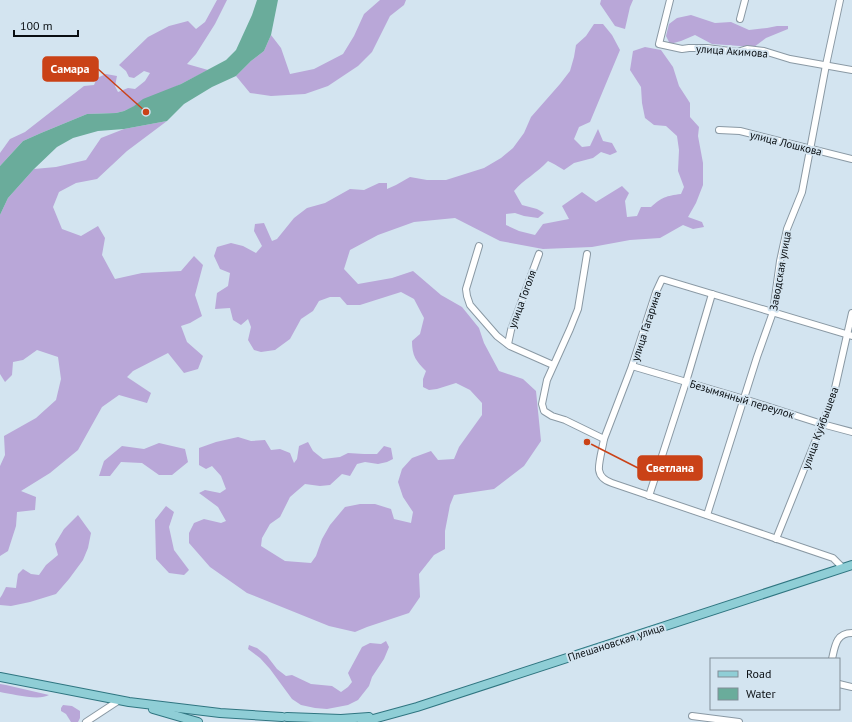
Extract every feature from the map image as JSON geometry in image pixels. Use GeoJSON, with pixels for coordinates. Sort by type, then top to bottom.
{"type":"FeatureCollection","features":[{"type":"Feature","properties":{"kind":"main road","name":"Плешановская улица"},"geometry":{"type":"LineString","coordinates":[[379,716],[424,704],[852,565]]}},
{"type":"Feature","properties":{"kind":"main road"},"geometry":{"type":"LineString","coordinates":[[0,677],[118,701],[220,713],[341,719],[379,716]]}},
{"type":"Feature","properties":{"kind":"main road"},"geometry":{"type":"LineString","coordinates":[[129,702],[198,722]]}},
{"type":"Feature","properties":{"kind":"main road"},"geometry":{"type":"LineString","coordinates":[[362,722],[379,716]]}},
{"type":"Feature","properties":{"kind":"main road"},"geometry":{"type":"LineString","coordinates":[[269,722],[284,717],[297,722]]}},
{"type":"Feature","properties":{"kind":"street","name":"улица Акимова"},"geometry":{"type":"LineString","coordinates":[[670,0],[659,44],[682,49],[707,48],[737,52],[747,49],[764,51],[790,59],[852,70]]}},
{"type":"Feature","properties":{"kind":"street"},"geometry":{"type":"LineString","coordinates":[[740,19],[745,0]]}},
{"type":"Feature","properties":{"kind":"street","name":"Заводская улица"},"geometry":{"type":"LineString","coordinates":[[707,515],[773,312],[780,261],[787,228],[802,192],[840,0]]}},
{"type":"Feature","properties":{"kind":"street","name":"улица Лошкова"},"geometry":{"type":"LineString","coordinates":[[719,130],[740,131],[852,159]]}},
{"type":"Feature","properties":{"kind":"street"},"geometry":{"type":"LineString","coordinates":[[479,246],[466,289],[470,305],[497,336],[508,344],[553,365]]}},
{"type":"Feature","properties":{"kind":"street","name":"улица Гоголя"},"geometry":{"type":"LineString","coordinates":[[508,344],[510,330],[539,254]]}},
{"type":"Feature","properties":{"kind":"street"},"geometry":{"type":"LineString","coordinates":[[587,254],[578,309],[547,380],[542,404],[544,411],[552,416],[565,420],[604,439]]}},
{"type":"Feature","properties":{"kind":"street","name":"улица Гагарина"},"geometry":{"type":"LineString","coordinates":[[649,496],[604,480],[599,470],[604,439],[632,366],[656,292],[662,279],[850,336]]}},
{"type":"Feature","properties":{"kind":"street"},"geometry":{"type":"LineString","coordinates":[[712,294],[686,382],[649,496],[832,558],[843,568]]}},
{"type":"Feature","properties":{"kind":"street","name":"улица Куйбышева"},"geometry":{"type":"LineString","coordinates":[[776,539],[833,397],[850,336],[852,313]]}},
{"type":"Feature","properties":{"kind":"street","name":"Безымянный переулок"},"geometry":{"type":"LineString","coordinates":[[632,366],[852,432]]}},
{"type":"Feature","properties":{"kind":"street"},"geometry":{"type":"LineString","coordinates":[[832,658],[841,635],[852,633]]}},
{"type":"Feature","properties":{"kind":"street"},"geometry":{"type":"LineString","coordinates":[[840,684],[852,687]]}},
{"type":"Feature","properties":{"kind":"street"},"geometry":{"type":"LineString","coordinates":[[86,722],[118,701]]}},
{"type":"Feature","properties":{"kind":"street"},"geometry":{"type":"LineString","coordinates":[[692,716],[739,722]]}},
{"type":"Feature","properties":{"kind":"shaded area"},"geometry":{"type":"Polygon","coordinates":[[[217,0],[227,0],[215,24],[196,54],[187,64],[208,70],[124,111],[116,113],[87,114],[23,141],[0,166],[0,153],[10,139],[25,132],[84,86],[94,85],[97,78],[106,74],[117,76],[115,86],[118,92],[128,88],[135,89],[145,81],[150,73],[144,71],[134,78],[129,77],[126,71],[119,65],[148,37],[169,26],[188,21],[196,29],[205,22],[217,0]]]}},
{"type":"Feature","properties":{"kind":"shaded area"},"geometry":{"type":"Polygon","coordinates":[[[380,0],[406,0],[404,5],[390,16],[372,52],[358,66],[328,86],[305,94],[271,96],[250,93],[236,76],[264,51],[271,35],[281,48],[290,74],[314,69],[343,54],[354,36],[364,14],[380,0]]]}},
{"type":"Feature","properties":{"kind":"shaded area"},"geometry":{"type":"Polygon","coordinates":[[[601,0],[633,0],[625,29],[615,26],[600,4],[601,0]]]}},
{"type":"Feature","properties":{"kind":"shaded area"},"geometry":{"type":"Polygon","coordinates":[[[691,15],[715,23],[731,22],[749,30],[777,26],[788,26],[788,29],[766,38],[754,47],[712,44],[695,35],[670,44],[666,36],[669,24],[677,18],[691,15]]]}},
{"type":"Feature","properties":{"kind":"shaded area"},"geometry":{"type":"Polygon","coordinates":[[[594,24],[603,24],[612,35],[620,50],[590,122],[579,127],[574,139],[582,147],[590,146],[598,129],[603,141],[612,143],[617,152],[610,155],[601,152],[593,158],[574,163],[564,170],[548,161],[514,191],[522,205],[537,209],[544,213],[538,218],[515,213],[506,214],[506,225],[519,231],[535,235],[543,224],[569,219],[562,206],[582,192],[596,202],[622,186],[629,193],[625,201],[627,217],[637,216],[641,207],[651,207],[664,198],[681,194],[684,187],[678,171],[679,150],[677,136],[666,126],[654,125],[645,118],[641,87],[630,70],[633,51],[645,47],[661,50],[673,67],[679,86],[690,103],[690,117],[699,127],[698,136],[703,163],[703,185],[696,203],[688,217],[702,222],[704,227],[693,229],[683,225],[660,238],[630,240],[592,247],[543,249],[500,241],[455,218],[414,222],[378,235],[350,250],[344,269],[358,284],[392,278],[413,271],[441,295],[462,307],[479,328],[484,343],[499,371],[523,379],[536,391],[541,441],[524,466],[494,489],[454,495],[450,505],[445,531],[445,549],[434,555],[419,574],[420,597],[409,613],[355,632],[329,626],[247,593],[210,567],[189,543],[189,533],[194,523],[204,519],[221,523],[226,521],[218,507],[199,493],[205,490],[220,493],[226,489],[221,476],[212,466],[206,469],[199,465],[199,448],[238,437],[251,441],[265,440],[271,450],[280,449],[290,453],[294,463],[297,459],[299,446],[308,442],[313,451],[323,459],[340,457],[348,453],[377,454],[384,446],[391,448],[393,459],[387,462],[378,464],[365,462],[357,464],[350,476],[342,474],[330,485],[320,486],[305,484],[290,497],[280,517],[270,524],[262,538],[261,546],[285,561],[311,563],[316,556],[322,539],[330,525],[345,507],[360,504],[375,504],[391,509],[394,519],[411,523],[413,512],[403,497],[398,482],[402,469],[412,458],[431,451],[438,460],[454,459],[459,447],[482,415],[482,403],[470,390],[456,383],[429,390],[423,387],[423,379],[426,371],[415,358],[412,341],[420,334],[424,318],[414,299],[401,292],[360,305],[347,305],[340,297],[330,297],[319,301],[313,311],[301,319],[290,339],[275,350],[261,352],[254,350],[248,340],[251,327],[248,319],[241,325],[233,320],[230,308],[215,309],[217,293],[228,286],[230,273],[220,269],[214,256],[217,247],[231,243],[243,246],[256,253],[262,246],[254,231],[255,224],[264,223],[272,241],[277,239],[294,218],[307,208],[325,203],[350,189],[364,190],[379,183],[387,183],[387,189],[410,177],[427,180],[446,180],[484,168],[501,158],[513,148],[524,133],[531,117],[570,71],[576,45],[586,36],[594,24]]]}},
{"type":"Feature","properties":{"kind":"shaded area"},"geometry":{"type":"Polygon","coordinates":[[[167,121],[127,151],[97,179],[76,183],[59,192],[53,207],[62,229],[81,236],[98,226],[105,238],[102,255],[115,279],[142,273],[181,271],[194,256],[203,265],[195,295],[202,316],[181,326],[187,342],[203,356],[198,369],[184,373],[168,353],[133,371],[127,377],[151,393],[147,403],[119,395],[102,407],[78,450],[50,473],[21,491],[36,497],[35,510],[17,512],[16,526],[8,551],[0,556],[0,466],[5,455],[4,436],[36,418],[56,400],[61,379],[58,357],[37,350],[23,360],[13,362],[12,375],[5,382],[0,374],[0,215],[8,198],[34,169],[56,167],[86,160],[101,138],[124,129],[167,121]]]}},
{"type":"Feature","properties":{"kind":"shaded area"},"geometry":{"type":"Polygon","coordinates":[[[159,443],[185,449],[188,462],[172,475],[159,475],[142,463],[121,462],[110,476],[99,476],[104,461],[122,446],[144,449],[159,443]]]}},
{"type":"Feature","properties":{"kind":"shaded area"},"geometry":{"type":"Polygon","coordinates":[[[166,506],[174,512],[169,527],[174,550],[189,570],[184,575],[169,573],[156,559],[155,520],[166,506]]]}},
{"type":"Feature","properties":{"kind":"shaded area"},"geometry":{"type":"Polygon","coordinates":[[[78,515],[91,533],[88,548],[83,560],[56,594],[11,606],[0,605],[0,598],[6,587],[16,588],[18,574],[23,569],[31,574],[39,575],[46,565],[58,555],[55,544],[64,529],[78,515]]]}},
{"type":"Feature","properties":{"kind":"shaded area"},"geometry":{"type":"Polygon","coordinates":[[[386,641],[389,647],[384,659],[372,677],[369,686],[358,700],[348,705],[327,709],[301,705],[292,699],[270,669],[260,658],[248,649],[249,645],[257,648],[267,656],[277,669],[286,676],[292,675],[311,684],[332,686],[341,692],[352,682],[348,673],[362,647],[370,643],[381,644],[386,641]]]}},
{"type":"Feature","properties":{"kind":"shaded area"},"geometry":{"type":"Polygon","coordinates":[[[0,684],[49,695],[45,697],[32,697],[0,692],[0,684]]]}},
{"type":"Feature","properties":{"kind":"shaded area"},"geometry":{"type":"Polygon","coordinates":[[[63,705],[72,706],[80,711],[80,718],[78,722],[71,722],[66,714],[61,711],[63,705]]]}},
{"type":"Feature","properties":{"kind":"water"},"geometry":{"type":"Polygon","coordinates":[[[257,0],[278,0],[271,35],[264,51],[236,76],[212,87],[184,104],[167,121],[124,129],[98,131],[73,138],[57,147],[34,169],[8,198],[0,215],[0,166],[23,141],[87,114],[116,113],[124,111],[143,99],[181,84],[226,60],[236,50],[257,0]]]}},
{"type":"Feature","properties":{"kind":"place","name":"Самара"},"geometry":{"type":"Point","coordinates":[146,112]}},
{"type":"Feature","properties":{"kind":"place","name":"Светлана"},"geometry":{"type":"Point","coordinates":[587,442]}}]}
